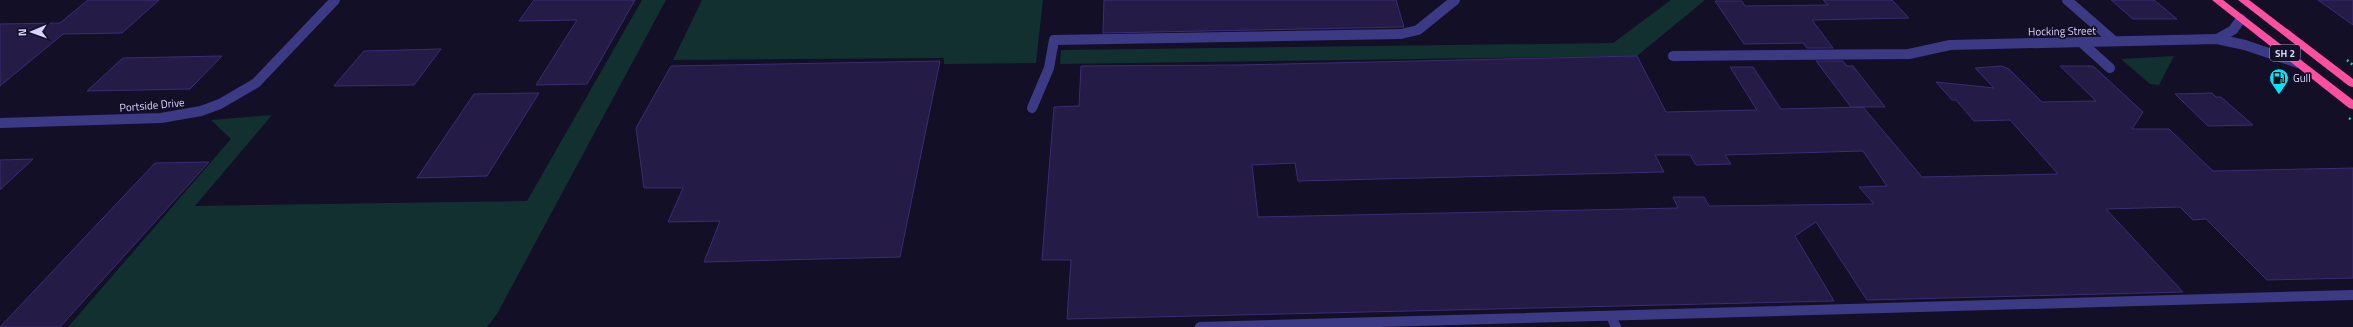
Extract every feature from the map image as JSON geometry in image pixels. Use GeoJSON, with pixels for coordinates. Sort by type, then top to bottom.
{"type":"FeatureCollection","features":[{"type":"Feature","properties":{"kind":"highway","name":"SH 2"},"geometry":{"type":"LineString","coordinates":[[2217,0],[2353,106]]}},
{"type":"Feature","properties":{"kind":"highway","name":"SH 2"},"geometry":{"type":"LineString","coordinates":[[2243,0],[2353,84]]}},
{"type":"Feature","properties":{"kind":"street","name":"Portside Drive"},"geometry":{"type":"LineString","coordinates":[[0,123],[158,119],[187,115],[216,107],[241,95],[256,84],[335,0]]}},
{"type":"Feature","properties":{"kind":"street"},"geometry":{"type":"LineString","coordinates":[[1032,108],[1049,68],[1054,40],[1401,34],[1418,30],[1455,0]]}},
{"type":"Feature","properties":{"kind":"street"},"geometry":{"type":"LineString","coordinates":[[2067,0],[2114,42]]}},
{"type":"Feature","properties":{"kind":"street","name":"Hocking Street"},"geometry":{"type":"LineString","coordinates":[[2217,39],[2233,30],[2241,19]]}},
{"type":"Feature","properties":{"kind":"street","name":"Hocking Street"},"geometry":{"type":"LineString","coordinates":[[1673,56],[1909,54],[1950,46],[2217,39],[2251,47],[2298,63]]}},
{"type":"Feature","properties":{"kind":"street"},"geometry":{"type":"LineString","coordinates":[[2081,42],[2110,68]]}},
{"type":"Feature","properties":{"kind":"street"},"geometry":{"type":"LineString","coordinates":[[1200,327],[1614,322],[2353,295]]}},
{"type":"Feature","properties":{"kind":"green space"},"geometry":{"type":"Polygon","coordinates":[[[642,0],[666,0],[497,314],[487,327],[68,327],[231,139],[211,120],[272,115],[195,206],[527,201],[642,0]]]}},
{"type":"Feature","properties":{"kind":"green space"},"geometry":{"type":"Polygon","coordinates":[[[702,0],[1043,0],[1036,63],[944,64],[944,58],[673,60],[702,0]]]}},
{"type":"Feature","properties":{"kind":"green space"},"geometry":{"type":"Polygon","coordinates":[[[1671,0],[1705,0],[1637,56],[1060,64],[1061,50],[1613,43],[1671,0]]]}},
{"type":"Feature","properties":{"kind":"green space"},"geometry":{"type":"Polygon","coordinates":[[[2174,56],[2159,85],[2150,84],[2121,59],[2174,56]]]}},
{"type":"Feature","properties":{"kind":"building"},"geometry":{"type":"Polygon","coordinates":[[[88,0],[159,0],[122,33],[63,34],[0,86],[0,24],[60,23],[88,0]]]}},
{"type":"Feature","properties":{"kind":"building"},"geometry":{"type":"Polygon","coordinates":[[[534,0],[635,0],[587,84],[536,85],[577,20],[519,21],[534,0]]]}},
{"type":"Feature","properties":{"kind":"building"},"geometry":{"type":"Polygon","coordinates":[[[1104,0],[1396,0],[1404,27],[1103,33],[1104,0]]]}},
{"type":"Feature","properties":{"kind":"building"},"geometry":{"type":"Polygon","coordinates":[[[1823,0],[1892,0],[1909,18],[1812,20],[1833,48],[1807,48],[1803,43],[1744,44],[1715,1],[1742,1],[1745,6],[1828,5],[1823,0]]]}},
{"type":"Feature","properties":{"kind":"building"},"geometry":{"type":"Polygon","coordinates":[[[2111,0],[2154,0],[2177,19],[2133,19],[2111,0]]]}},
{"type":"Feature","properties":{"kind":"building"},"geometry":{"type":"Polygon","coordinates":[[[2318,0],[2353,0],[2353,25],[2318,0]]]}},
{"type":"Feature","properties":{"kind":"building"},"geometry":{"type":"Polygon","coordinates":[[[441,49],[414,85],[334,86],[364,51],[441,49]]]}},
{"type":"Feature","properties":{"kind":"building"},"geometry":{"type":"Polygon","coordinates":[[[222,56],[190,89],[87,91],[123,58],[222,56]]]}},
{"type":"Feature","properties":{"kind":"building"},"geometry":{"type":"Polygon","coordinates":[[[1637,56],[1666,112],[1757,110],[1730,67],[1753,67],[1781,109],[1863,107],[1922,177],[2058,174],[2010,120],[1974,121],[1956,100],[1952,100],[1936,82],[1994,88],[1975,68],[2002,66],[2009,69],[2042,102],[2096,101],[2060,66],[2093,66],[2143,112],[2132,129],[2169,129],[2213,171],[2353,168],[2353,278],[2267,280],[2206,219],[2193,220],[2180,207],[2106,209],[2183,292],[1867,300],[1816,222],[1795,236],[1834,301],[1067,319],[1071,260],[1042,260],[1054,107],[1079,106],[1081,66],[1240,65],[1637,56]],[[1863,151],[1725,155],[1731,164],[1696,165],[1690,155],[1655,155],[1664,172],[1298,181],[1295,163],[1252,165],[1258,217],[1678,208],[1673,197],[1704,197],[1709,206],[1874,204],[1859,187],[1887,186],[1863,151]]]}},
{"type":"Feature","properties":{"kind":"building"},"geometry":{"type":"Polygon","coordinates":[[[940,61],[900,257],[704,262],[720,221],[668,222],[683,188],[644,188],[636,128],[671,66],[940,61]]]}},
{"type":"Feature","properties":{"kind":"building"},"geometry":{"type":"Polygon","coordinates":[[[1816,61],[1843,61],[1847,66],[1853,66],[1885,107],[1851,107],[1816,61]]]}},
{"type":"Feature","properties":{"kind":"building"},"geometry":{"type":"Polygon","coordinates":[[[539,93],[487,176],[417,178],[474,94],[539,93]]]}},
{"type":"Feature","properties":{"kind":"building"},"geometry":{"type":"Polygon","coordinates":[[[2212,93],[2216,97],[2221,97],[2253,125],[2208,126],[2175,94],[2212,93]]]}},
{"type":"Feature","properties":{"kind":"building"},"geometry":{"type":"Polygon","coordinates":[[[33,159],[0,190],[0,160],[33,159]]]}},
{"type":"Feature","properties":{"kind":"building"},"geometry":{"type":"Polygon","coordinates":[[[209,162],[60,327],[0,327],[155,163],[209,162]]]}},
{"type":"Feature","properties":{"kind":"place","name":"Gull"},"geometry":{"type":"Point","coordinates":[2279,95]}}]}
